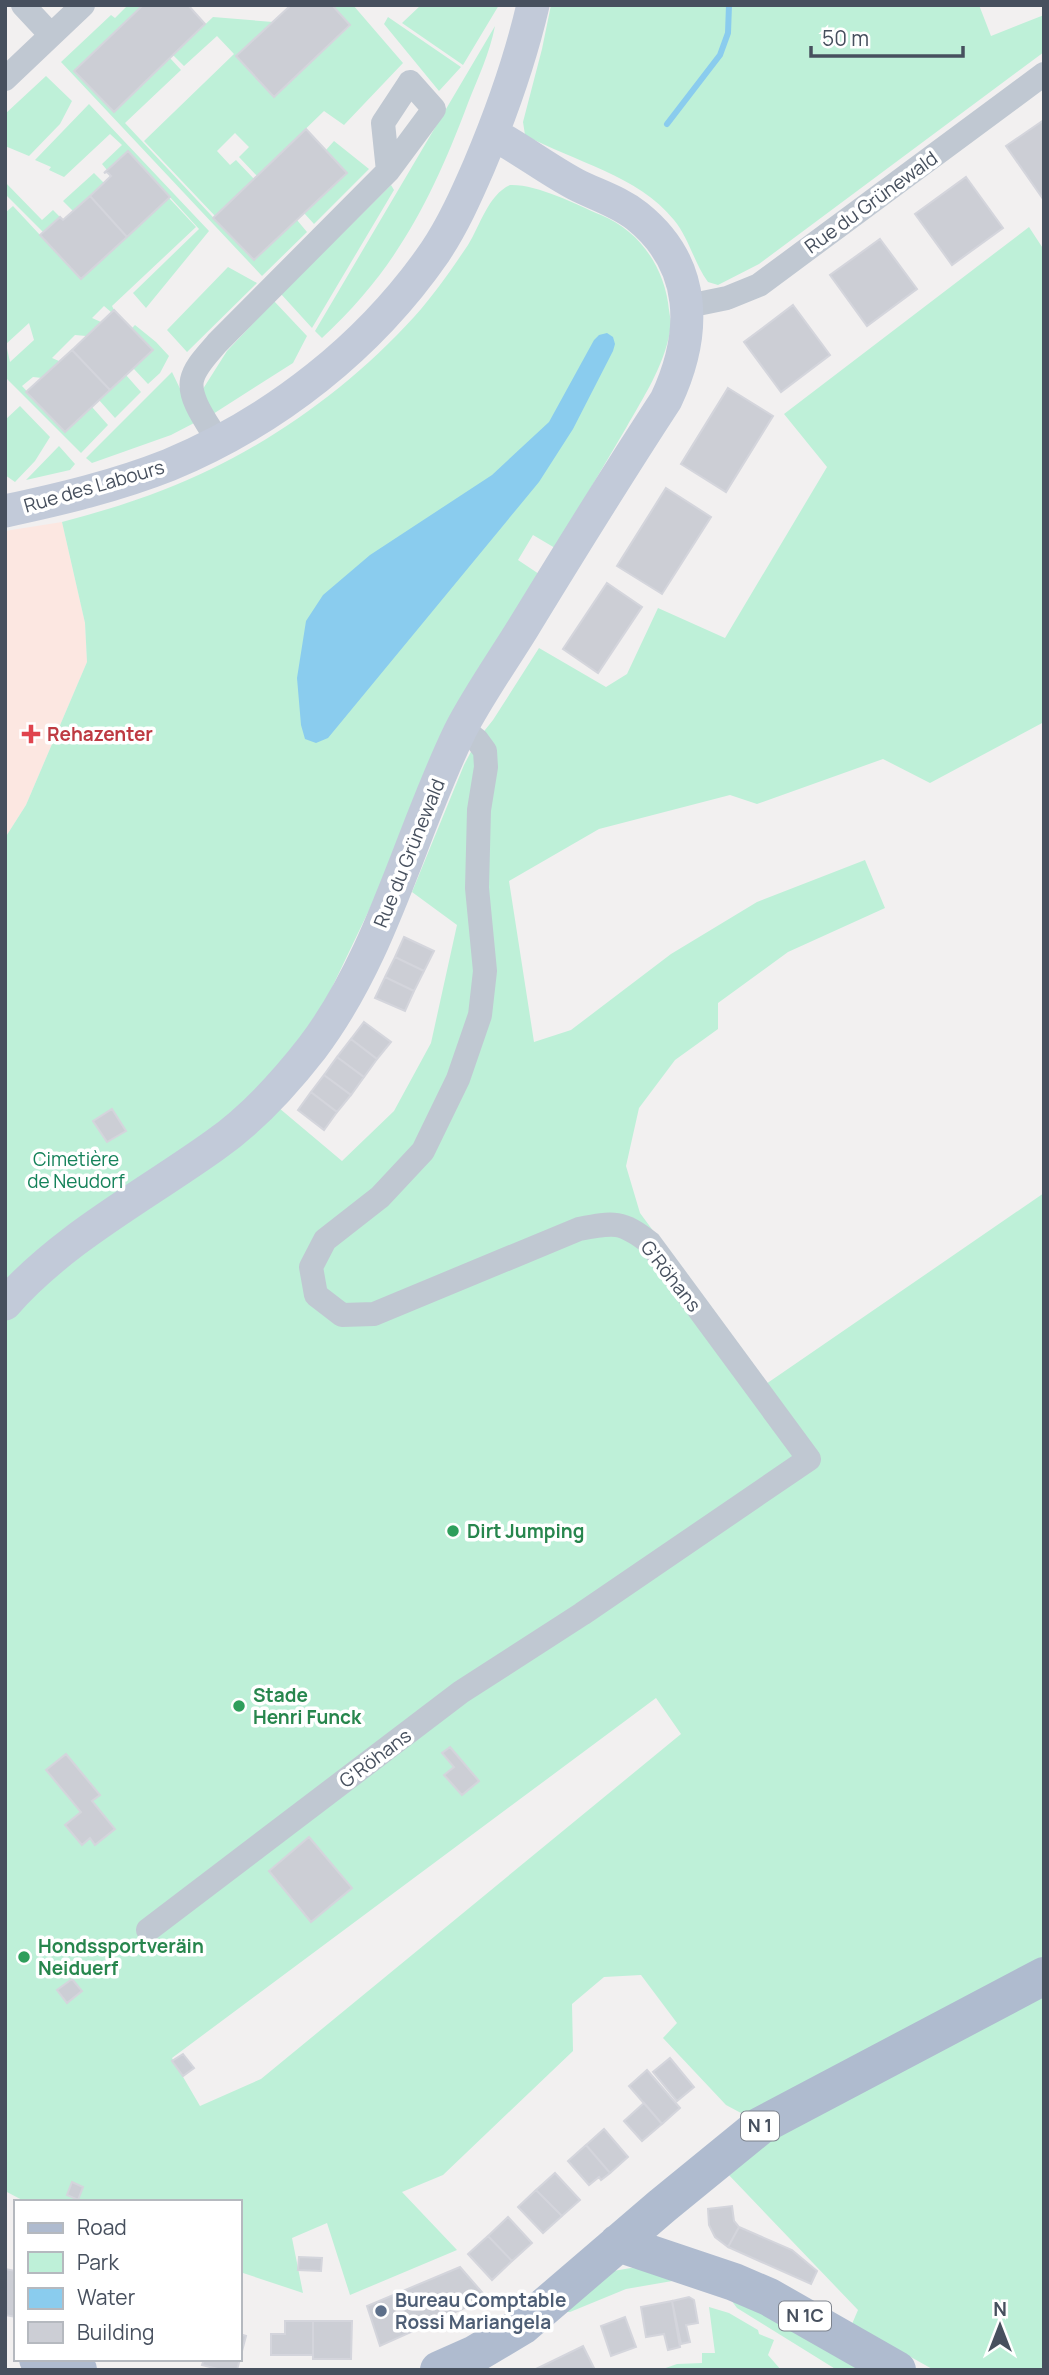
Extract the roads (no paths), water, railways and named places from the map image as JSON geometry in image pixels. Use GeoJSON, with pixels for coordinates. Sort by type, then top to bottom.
{"type":"FeatureCollection","features":[{"type":"Feature","properties":{"kind":"main road","name":"Rue des Labours"},"geometry":{"type":"LineString","coordinates":[[5,511],[55,501],[119,483],[218,441],[294,396],[387,314],[436,251],[456,217],[506,98],[533,5]]}},
{"type":"Feature","properties":{"kind":"main road","name":"Rue du Grünewald"},"geometry":{"type":"LineString","coordinates":[[5,1304],[53,1256],[218,1143],[272,1096],[313,1047],[359,974],[462,728],[666,400],[684,355],[688,330],[688,306],[682,281],[671,256],[656,235],[637,216],[615,201],[575,184],[534,157],[487,147]]}},
{"type":"Feature","properties":{"kind":"main road","name":"N 1"},"geometry":{"type":"LineString","coordinates":[[439,2370],[475,2354],[522,2326],[760,2126],[1044,1976]]}},
{"type":"Feature","properties":{"kind":"main road","name":"N 1C"},"geometry":{"type":"LineString","coordinates":[[662,2206],[678,2246],[708,2274]]}},
{"type":"Feature","properties":{"kind":"main road","name":"N 1C"},"geometry":{"type":"LineString","coordinates":[[618,2243],[769,2297],[897,2370]]}},
{"type":"Feature","properties":{"kind":"main road"},"geometry":{"type":"LineString","coordinates":[[45,2361],[78,2370]]}},
{"type":"Feature","properties":{"kind":"street"},"geometry":{"type":"LineString","coordinates":[[23,5],[51,35]]}},
{"type":"Feature","properties":{"kind":"street"},"geometry":{"type":"LineString","coordinates":[[5,79],[83,5]]}},
{"type":"Feature","properties":{"kind":"street","name":"Rue du Grünewald"},"geometry":{"type":"LineString","coordinates":[[688,306],[727,298],[759,285],[1044,74]]}},
{"type":"Feature","properties":{"kind":"street"},"geometry":{"type":"LineString","coordinates":[[218,441],[194,400],[191,382],[197,368],[217,343],[388,171]]}},
{"type":"Feature","properties":{"kind":"street","name":"G'Röhans"},"geometry":{"type":"LineString","coordinates":[[148,1930],[461,1692],[582,1614],[809,1459],[650,1244],[630,1227],[606,1223],[579,1228],[374,1314],[342,1315],[316,1295],[312,1267],[325,1240],[380,1197],[423,1151],[458,1079],[480,1014],[485,971],[477,888],[479,810],[486,767],[485,751],[477,740],[462,728]]}},
{"type":"Feature","properties":{"kind":"water"},"geometry":{"type":"Polygon","coordinates":[[[607,333],[613,337],[613,351],[573,429],[539,482],[328,738],[316,743],[305,739],[301,725],[297,678],[306,621],[323,595],[370,555],[492,475],[549,422],[594,340],[607,333]]]}},
{"type":"Feature","properties":{"kind":"waterway"},"geometry":{"type":"LineString","coordinates":[[667,124],[720,55],[728,33],[729,5]]}},
{"type":"Feature","properties":{"kind":"place","name":"Rehazenter"},"geometry":{"type":"Point","coordinates":[31,734]}},
{"type":"Feature","properties":{"kind":"place","name":"Dirt Jumping"},"geometry":{"type":"Point","coordinates":[453,1531]}},
{"type":"Feature","properties":{"kind":"place","name":"Stade Henri Funck"},"geometry":{"type":"Point","coordinates":[239,1706]}},
{"type":"Feature","properties":{"kind":"place","name":"Hondssportveräin Neiduerf"},"geometry":{"type":"Point","coordinates":[24,1957]}},
{"type":"Feature","properties":{"kind":"place","name":"Bureau Comptable Rossi Mariangela"},"geometry":{"type":"Point","coordinates":[381,2311]}},
{"type":"Feature","properties":{"kind":"park label","name":"Cimetière de Neudorf"},"geometry":{"type":"Point","coordinates":[76,1170]}}]}
